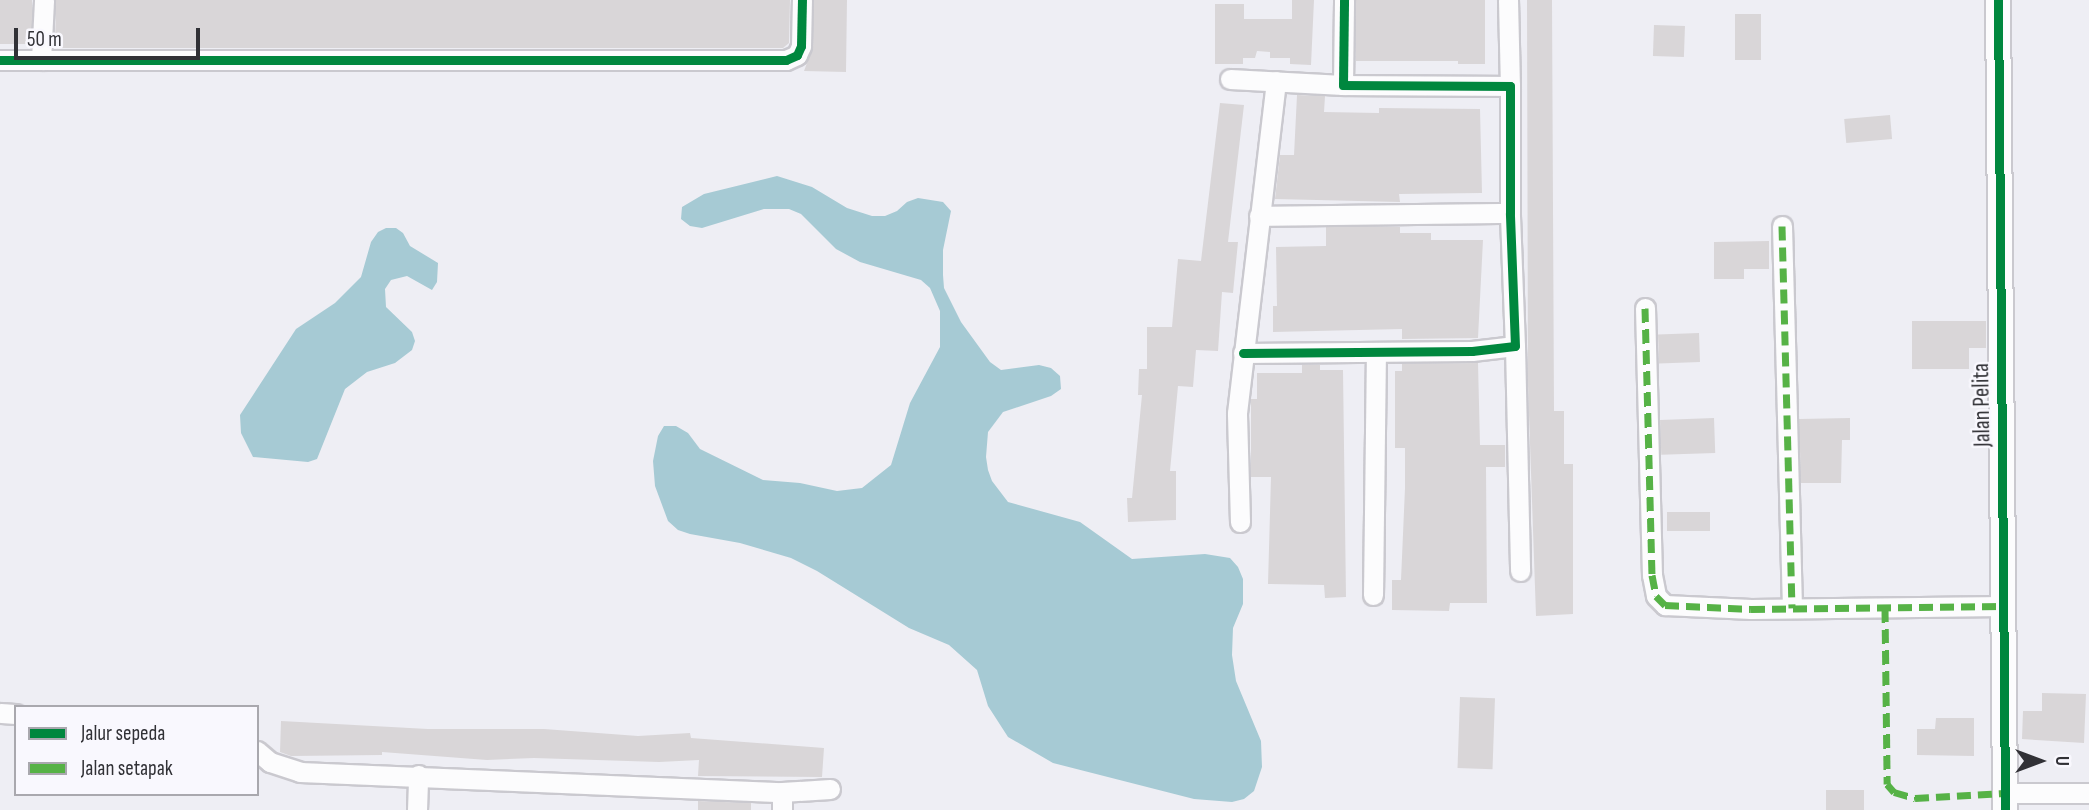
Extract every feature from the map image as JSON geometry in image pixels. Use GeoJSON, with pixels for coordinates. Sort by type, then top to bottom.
{"type":"FeatureCollection","features":[{"type":"Feature","properties":{"kind":"street"},"geometry":{"type":"LineString","coordinates":[[41,60],[44,0]]}},
{"type":"Feature","properties":{"kind":"street"},"geometry":{"type":"LineString","coordinates":[[0,60],[786,60],[797,55],[801,46],[802,0]]}},
{"type":"Feature","properties":{"kind":"street"},"geometry":{"type":"LineString","coordinates":[[1343,85],[1344,0]]}},
{"type":"Feature","properties":{"kind":"street"},"geometry":{"type":"LineString","coordinates":[[1508,0],[1510,213],[1520,571]]}},
{"type":"Feature","properties":{"kind":"street","name":"Jalan Pelita"},"geometry":{"type":"LineString","coordinates":[[1998,0],[2005,802]]}},
{"type":"Feature","properties":{"kind":"street"},"geometry":{"type":"LineString","coordinates":[[1230,79],[1343,85],[1510,86]]}},
{"type":"Feature","properties":{"kind":"street"},"geometry":{"type":"LineString","coordinates":[[1240,522],[1237,413],[1276,81]]}},
{"type":"Feature","properties":{"kind":"street"},"geometry":{"type":"LineString","coordinates":[[1259,216],[1510,213]]}},
{"type":"Feature","properties":{"kind":"street"},"geometry":{"type":"LineString","coordinates":[[1782,226],[1792,608]]}},
{"type":"Feature","properties":{"kind":"street"},"geometry":{"type":"LineString","coordinates":[[1645,308],[1650,545],[1656,596],[1665,605],[1792,608],[2003,606]]}},
{"type":"Feature","properties":{"kind":"street"},"geometry":{"type":"LineString","coordinates":[[1243,353],[1472,351],[1515,346]]}},
{"type":"Feature","properties":{"kind":"street"},"geometry":{"type":"LineString","coordinates":[[1373,595],[1377,352]]}},
{"type":"Feature","properties":{"kind":"street"},"geometry":{"type":"LineString","coordinates":[[259,753],[270,762],[300,772],[418,775],[782,801],[830,789]]}},
{"type":"Feature","properties":{"kind":"street"},"geometry":{"type":"LineString","coordinates":[[417,810],[418,775]]}},
{"type":"Feature","properties":{"kind":"street"},"geometry":{"type":"LineString","coordinates":[[2005,802],[2089,793]]}},
{"type":"Feature","properties":{"kind":"water"},"geometry":{"type":"Polygon","coordinates":[[[777,176],[812,187],[847,208],[872,216],[885,216],[918,198],[943,202],[951,211],[943,250],[944,288],[961,322],[990,362],[1001,370],[1039,365],[1051,368],[1060,376],[1061,389],[1051,396],[1003,412],[988,432],[988,470],[992,481],[1008,502],[1080,522],[1132,559],[1205,554],[1230,558],[1238,567],[1243,579],[1243,604],[1233,628],[1232,655],[1236,681],[1261,741],[1262,767],[1254,791],[1244,799],[1232,802],[1194,799],[1053,763],[1008,737],[988,706],[977,670],[949,645],[909,628],[791,558],[740,543],[690,534],[678,530],[668,521],[655,486],[653,461],[658,436],[664,426],[676,426],[688,433],[700,449],[763,480],[800,483],[837,491],[862,488],[891,465],[910,403],[940,347],[940,311],[930,288],[921,280],[860,262],[836,249],[801,214],[789,209],[764,209],[702,228],[690,226],[681,219],[682,207],[704,194],[777,176]]]}},
{"type":"Feature","properties":{"kind":"water"},"geometry":{"type":"Polygon","coordinates":[[[386,228],[396,228],[403,233],[410,246],[438,263],[437,282],[432,290],[407,276],[391,280],[385,289],[386,307],[412,332],[415,341],[412,350],[395,363],[367,372],[345,389],[317,459],[308,462],[253,457],[241,433],[240,415],[296,329],[335,303],[361,277],[371,242],[378,232],[386,228]]]}},
{"type":"Feature","properties":{"kind":"building"},"geometry":{"type":"Polygon","coordinates":[[[0,0],[32,0],[32,44],[0,44],[0,0]]]}},
{"type":"Feature","properties":{"kind":"building"},"geometry":{"type":"Polygon","coordinates":[[[56,0],[790,0],[789,43],[783,48],[55,48],[56,0]]]}},
{"type":"Feature","properties":{"kind":"building"},"geometry":{"type":"Polygon","coordinates":[[[814,0],[847,0],[846,72],[804,71],[813,47],[814,0]]]}},
{"type":"Feature","properties":{"kind":"building"},"geometry":{"type":"Polygon","coordinates":[[[1292,0],[1314,0],[1311,65],[1290,64],[1290,58],[1270,58],[1270,52],[1257,51],[1255,58],[1243,58],[1243,64],[1215,64],[1215,4],[1244,4],[1244,19],[1292,19],[1292,0]]]}},
{"type":"Feature","properties":{"kind":"building"},"geometry":{"type":"Polygon","coordinates":[[[1356,0],[1485,0],[1485,64],[1458,64],[1458,61],[1356,61],[1356,0]]]}},
{"type":"Feature","properties":{"kind":"building"},"geometry":{"type":"Polygon","coordinates":[[[1527,0],[1552,0],[1554,411],[1564,411],[1564,464],[1573,464],[1573,614],[1536,616],[1528,386],[1527,0]]]}},
{"type":"Feature","properties":{"kind":"building"},"geometry":{"type":"Polygon","coordinates":[[[1735,14],[1761,14],[1761,60],[1735,60],[1735,14]]]}},
{"type":"Feature","properties":{"kind":"building"},"geometry":{"type":"Polygon","coordinates":[[[1654,25],[1685,26],[1684,57],[1653,56],[1654,25]]]}},
{"type":"Feature","properties":{"kind":"building"},"geometry":{"type":"Polygon","coordinates":[[[1297,95],[1325,96],[1324,112],[1379,113],[1379,108],[1480,109],[1482,193],[1399,194],[1400,202],[1275,199],[1280,155],[1294,155],[1297,95]]]}},
{"type":"Feature","properties":{"kind":"building"},"geometry":{"type":"Polygon","coordinates":[[[1220,103],[1244,105],[1228,242],[1238,242],[1233,293],[1222,292],[1218,351],[1196,350],[1193,387],[1178,386],[1170,471],[1176,471],[1176,520],[1128,522],[1127,498],[1132,498],[1142,395],[1138,395],[1139,369],[1147,369],[1147,327],[1172,327],[1178,259],[1201,261],[1220,103]]]}},
{"type":"Feature","properties":{"kind":"building"},"geometry":{"type":"Polygon","coordinates":[[[1890,115],[1892,139],[1846,143],[1844,119],[1890,115]]]}},
{"type":"Feature","properties":{"kind":"building"},"geometry":{"type":"Polygon","coordinates":[[[1326,227],[1400,227],[1400,233],[1431,233],[1431,240],[1483,240],[1478,338],[1402,339],[1402,329],[1273,332],[1273,306],[1277,306],[1276,247],[1326,246],[1326,227]]]}},
{"type":"Feature","properties":{"kind":"building"},"geometry":{"type":"Polygon","coordinates":[[[1769,241],[1769,269],[1744,269],[1744,279],[1714,279],[1714,242],[1769,241]]]}},
{"type":"Feature","properties":{"kind":"building"},"geometry":{"type":"Polygon","coordinates":[[[1912,321],[1986,321],[1986,348],[1969,348],[1969,369],[1912,369],[1912,321]]]}},
{"type":"Feature","properties":{"kind":"building"},"geometry":{"type":"Polygon","coordinates":[[[1699,333],[1700,362],[1659,363],[1658,334],[1699,333]]]}},
{"type":"Feature","properties":{"kind":"building"},"geometry":{"type":"Polygon","coordinates":[[[1478,363],[1480,445],[1505,445],[1505,467],[1486,467],[1487,603],[1450,603],[1449,611],[1392,610],[1392,580],[1401,580],[1405,488],[1405,448],[1395,448],[1395,371],[1402,371],[1402,364],[1478,363]]]}},
{"type":"Feature","properties":{"kind":"building"},"geometry":{"type":"Polygon","coordinates":[[[1302,365],[1320,365],[1320,370],[1343,370],[1346,597],[1325,598],[1324,585],[1268,584],[1271,477],[1251,477],[1251,399],[1257,399],[1257,373],[1302,373],[1302,365]]]}},
{"type":"Feature","properties":{"kind":"building"},"geometry":{"type":"Polygon","coordinates":[[[1714,418],[1715,453],[1661,455],[1660,420],[1714,418]]]}},
{"type":"Feature","properties":{"kind":"building"},"geometry":{"type":"Polygon","coordinates":[[[1850,418],[1850,440],[1842,440],[1841,483],[1801,483],[1799,419],[1850,418]]]}},
{"type":"Feature","properties":{"kind":"building"},"geometry":{"type":"Polygon","coordinates":[[[1667,512],[1710,512],[1710,531],[1667,531],[1667,512]]]}},
{"type":"Feature","properties":{"kind":"building"},"geometry":{"type":"Polygon","coordinates":[[[2042,693],[2086,694],[2084,743],[2022,739],[2023,711],[2042,711],[2042,693]]]}},
{"type":"Feature","properties":{"kind":"building"},"geometry":{"type":"Polygon","coordinates":[[[1460,697],[1495,698],[1493,769],[1458,768],[1460,697]]]}},
{"type":"Feature","properties":{"kind":"building"},"geometry":{"type":"Polygon","coordinates":[[[1936,718],[1974,718],[1974,756],[1917,755],[1917,729],[1935,729],[1936,718]]]}},
{"type":"Feature","properties":{"kind":"building"},"geometry":{"type":"Polygon","coordinates":[[[281,721],[428,729],[544,729],[638,736],[690,733],[691,738],[824,748],[822,777],[698,776],[699,760],[487,760],[382,752],[382,755],[291,756],[280,752],[281,721]]]}},
{"type":"Feature","properties":{"kind":"building"},"geometry":{"type":"Polygon","coordinates":[[[1826,790],[1864,790],[1864,810],[1826,810],[1826,790]]]}},
{"type":"Feature","properties":{"kind":"building"},"geometry":{"type":"Polygon","coordinates":[[[698,801],[751,803],[751,810],[698,810],[698,801]]]}},
{"type":"Feature","properties":{"kind":"marked path"},"geometry":{"type":"LineString","coordinates":[[1782,226],[1792,608]]}},
{"type":"Feature","properties":{"kind":"marked path"},"geometry":{"type":"LineString","coordinates":[[1645,308],[1652,575],[1656,596],[1665,605],[1751,609],[2003,606]]}},
{"type":"Feature","properties":{"kind":"marked path"},"geometry":{"type":"LineString","coordinates":[[1885,608],[1887,784],[1894,792],[1915,798],[2005,793]]}},
{"type":"Feature","properties":{"kind":"cycle path"},"geometry":{"type":"LineString","coordinates":[[0,60],[786,60],[797,55],[801,46],[802,0]]}},
{"type":"Feature","properties":{"kind":"cycle path"},"geometry":{"type":"LineString","coordinates":[[1243,353],[1472,351],[1515,346],[1510,213],[1510,86],[1343,85],[1344,0]]}},
{"type":"Feature","properties":{"kind":"cycle path"},"geometry":{"type":"LineString","coordinates":[[1998,0],[2005,810]]}}]}
